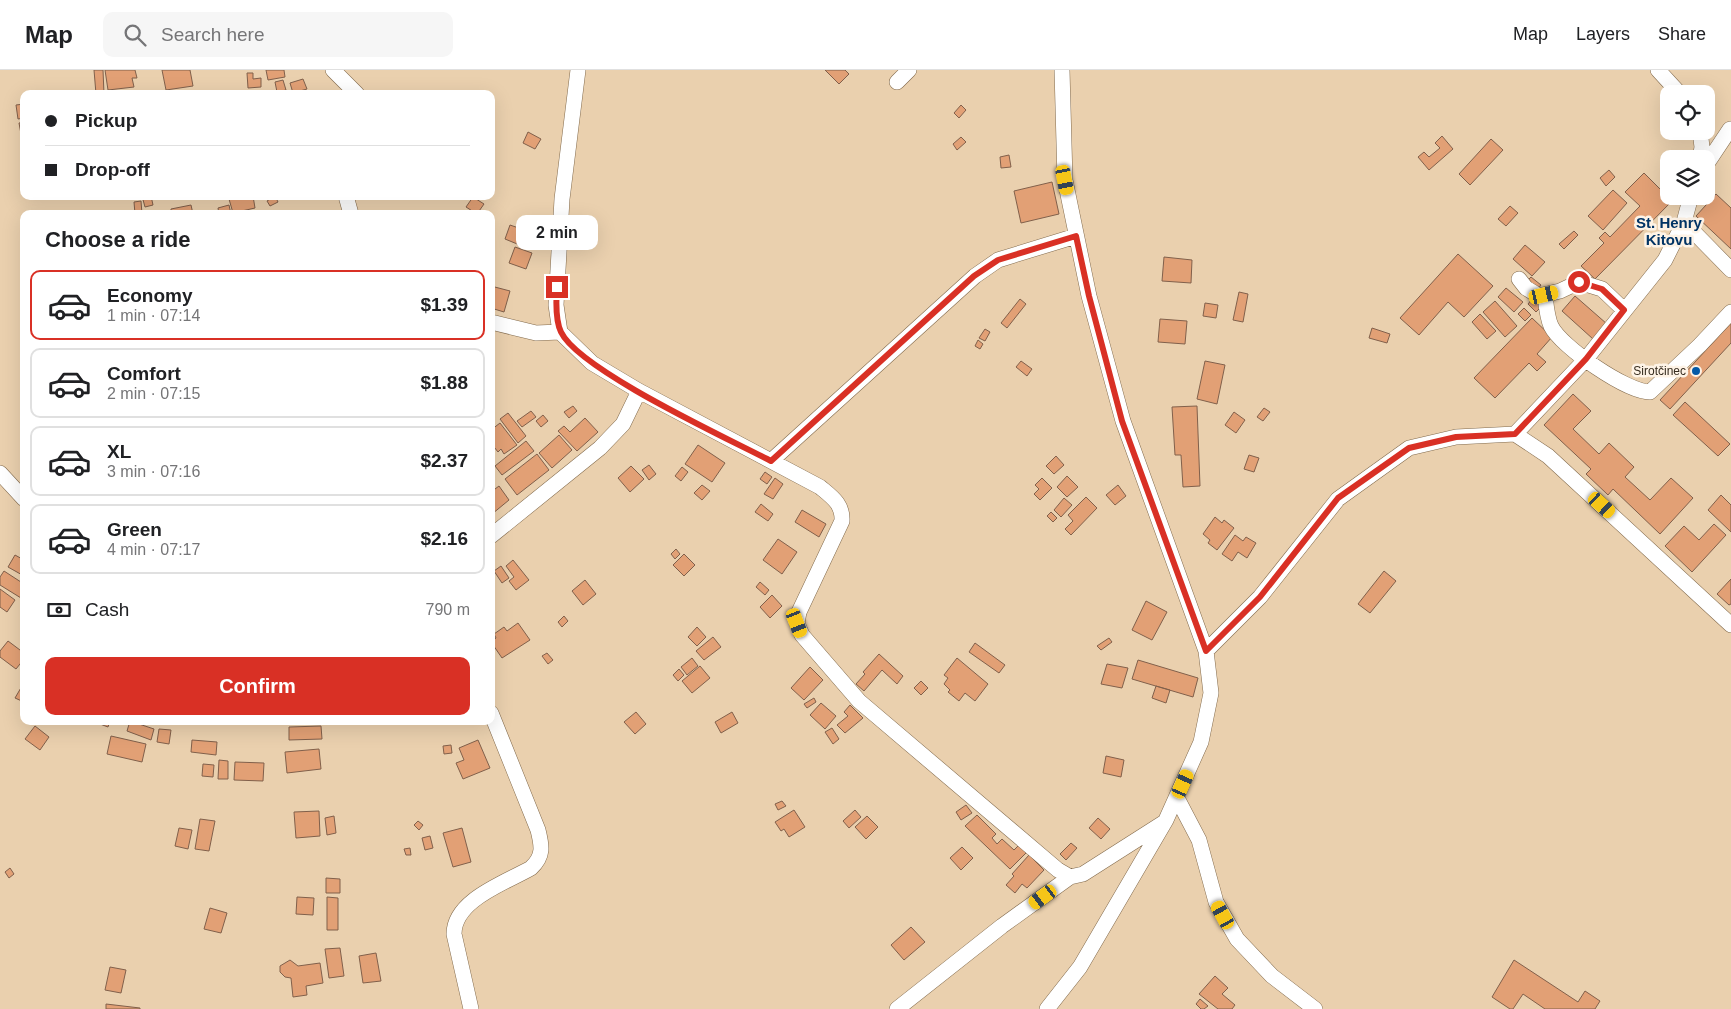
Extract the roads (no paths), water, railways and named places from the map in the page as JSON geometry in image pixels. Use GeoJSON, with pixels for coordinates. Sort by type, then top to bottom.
{"type":"FeatureCollection","features":[{"type":"Feature","properties":{"kind":"street"},"geometry":{"type":"LineString","coordinates":[[332,70],[353,90]]}},
{"type":"Feature","properties":{"kind":"street"},"geometry":{"type":"LineString","coordinates":[[578,70],[562,200],[556,305],[560,332],[592,363],[639,391],[820,487],[834,498],[843,510],[842,521],[799,612],[797,623],[802,635],[859,701],[1050,864],[1070,878]]}},
{"type":"Feature","properties":{"kind":"street"},"geometry":{"type":"LineString","coordinates":[[897,82],[909,70]]}},
{"type":"Feature","properties":{"kind":"street"},"geometry":{"type":"LineString","coordinates":[[1047,1009],[1080,967],[1166,820],[1201,742],[1211,693],[1206,651],[1122,421],[1089,296],[1065,180],[1062,70]]}},
{"type":"Feature","properties":{"kind":"street"},"geometry":{"type":"LineString","coordinates":[[1658,70],[1672,85]]}},
{"type":"Feature","properties":{"kind":"street"},"geometry":{"type":"LineString","coordinates":[[1715,157],[1725,148],[1730,129]]}},
{"type":"Feature","properties":{"kind":"street"},"geometry":{"type":"LineString","coordinates":[[1515,434],[1586,359],[1665,260],[1684,222],[1688,205]]}},
{"type":"Feature","properties":{"kind":"street"},"geometry":{"type":"LineString","coordinates":[[1684,222],[1731,270]]}},
{"type":"Feature","properties":{"kind":"street"},"geometry":{"type":"LineString","coordinates":[[771,461],[974,276],[998,260],[1076,236]]}},
{"type":"Feature","properties":{"kind":"street"},"geometry":{"type":"LineString","coordinates":[[1519,279],[1526,288],[1539,296],[1560,292],[1579,282],[1602,289],[1624,310]]}},
{"type":"Feature","properties":{"kind":"street"},"geometry":{"type":"LineString","coordinates":[[1544,295],[1551,326],[1566,345],[1620,383],[1640,392],[1650,392],[1700,345],[1731,312]]}},
{"type":"Feature","properties":{"kind":"street"},"geometry":{"type":"LineString","coordinates":[[495,323],[536,333],[560,332]]}},
{"type":"Feature","properties":{"kind":"street"},"geometry":{"type":"LineString","coordinates":[[495,533],[600,448],[623,424],[639,391]]}},
{"type":"Feature","properties":{"kind":"street"},"geometry":{"type":"LineString","coordinates":[[1206,651],[1260,597],[1338,498],[1409,448],[1456,437],[1515,434],[1548,456],[1731,625]]}},
{"type":"Feature","properties":{"kind":"street"},"geometry":{"type":"LineString","coordinates":[[0,473],[20,495]]}},
{"type":"Feature","properties":{"kind":"street"},"geometry":{"type":"LineString","coordinates":[[471,1009],[454,934],[454,924],[467,904],[531,868],[539,861],[543,848],[538,830],[495,723]]}},
{"type":"Feature","properties":{"kind":"street"},"geometry":{"type":"LineString","coordinates":[[1177,798],[1199,840],[1216,902],[1237,939],[1272,976],[1315,1009]]}},
{"type":"Feature","properties":{"kind":"street"},"geometry":{"type":"LineString","coordinates":[[897,1009],[1002,926],[1070,878],[1083,874],[1100,864],[1166,820]]}},
{"type":"Feature","properties":{"kind":"place","name":"Sirotčinec"},"geometry":{"type":"Point","coordinates":[1696,371]}},
{"type":"Feature","properties":{"kind":"district","name":"St. Henry Kitovu"},"geometry":{"type":"Point","coordinates":[1669,230]}}]}
